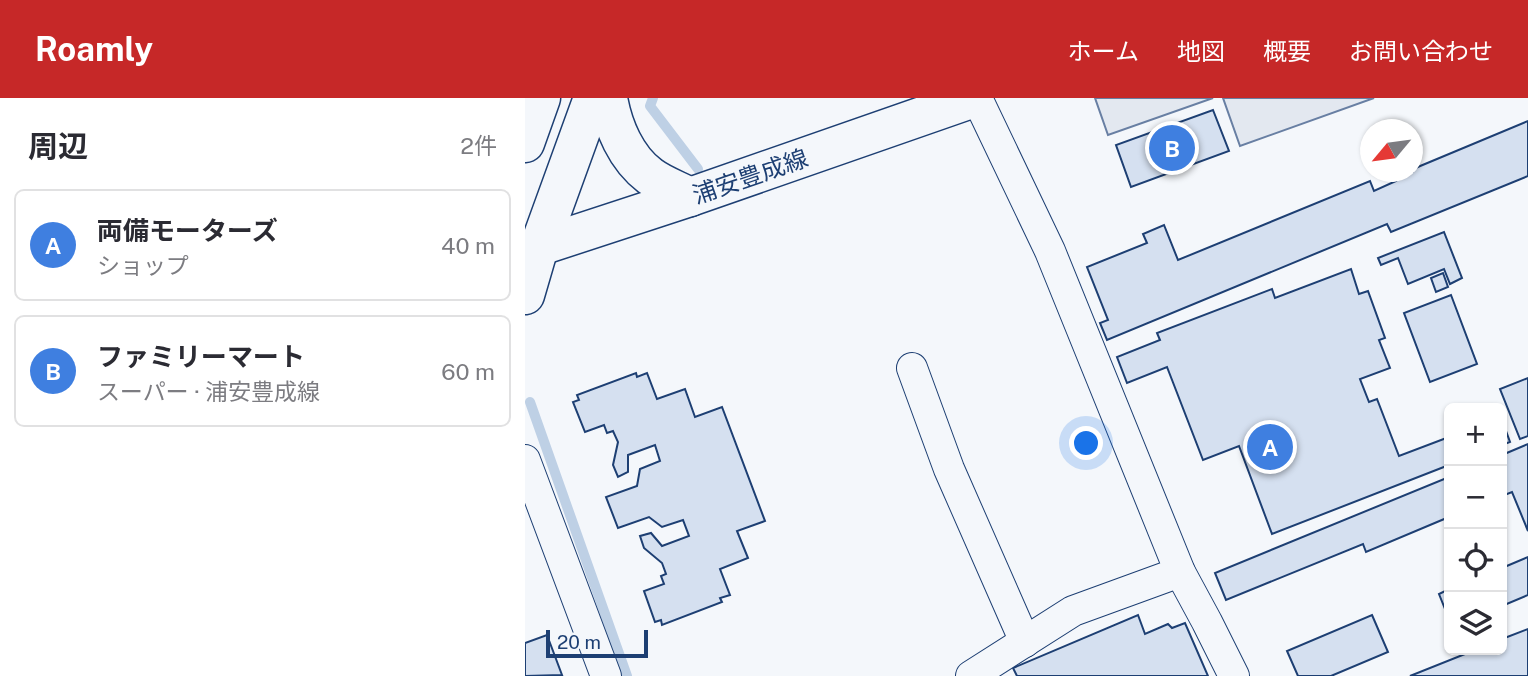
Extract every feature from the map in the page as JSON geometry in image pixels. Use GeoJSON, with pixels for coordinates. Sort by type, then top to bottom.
{"type":"FeatureCollection","features":[{"type":"Feature","properties":{"kind":"main road"},"geometry":{"type":"LineString","coordinates":[[525,143],[541,98]]}},
{"type":"Feature","properties":{"kind":"main road"},"geometry":{"type":"LineString","coordinates":[[525,295],[532,249],[593,98]]}},
{"type":"Feature","properties":{"kind":"main road"},"geometry":{"type":"LineString","coordinates":[[608,98],[619,136],[636,163],[662,183],[690,197]]}},
{"type":"Feature","properties":{"kind":"main road","name":"浦安豊成線"},"geometry":{"type":"LineString","coordinates":[[532,249],[975,98]]}},
{"type":"Feature","properties":{"kind":"street"},"geometry":{"type":"LineString","coordinates":[[975,98],[1050,251],[1180,572],[1234,676]]}},
{"type":"Feature","properties":{"kind":"street"},"geometry":{"type":"LineString","coordinates":[[912,368],[949,469],[1025,642]]}},
{"type":"Feature","properties":{"kind":"street"},"geometry":{"type":"LineString","coordinates":[[525,460],[606,676]]}},
{"type":"Feature","properties":{"kind":"street"},"geometry":{"type":"LineString","coordinates":[[971,676],[1073,611],[1180,572]]}},
{"type":"Feature","properties":{"kind":"shaded area"},"geometry":{"type":"Polygon","coordinates":[[[1095,98],[1213,98],[1108,135],[1095,98]]]}},
{"type":"Feature","properties":{"kind":"shaded area"},"geometry":{"type":"Polygon","coordinates":[[[1223,98],[1374,98],[1240,146],[1223,98]]]}},
{"type":"Feature","properties":{"kind":"building"},"geometry":{"type":"Polygon","coordinates":[[[1213,110],[1229,151],[1131,187],[1116,145],[1213,110]]]}},
{"type":"Feature","properties":{"kind":"building"},"geometry":{"type":"Polygon","coordinates":[[[1528,121],[1528,176],[1391,232],[1387,224],[1107,340],[1100,323],[1108,320],[1087,267],[1147,243],[1143,234],[1164,225],[1178,260],[1368,182],[1370,182],[1374,191],[1394,182],[1423,182],[1423,165],[1528,121]]]}},
{"type":"Feature","properties":{"kind":"building"},"geometry":{"type":"Polygon","coordinates":[[[1444,232],[1462,278],[1450,284],[1444,269],[1408,284],[1398,258],[1381,265],[1378,258],[1444,232]]]}},
{"type":"Feature","properties":{"kind":"building"},"geometry":{"type":"Polygon","coordinates":[[[1351,269],[1359,294],[1368,291],[1385,338],[1379,340],[1390,368],[1360,379],[1369,402],[1377,399],[1399,456],[1444,439],[1444,467],[1272,534],[1239,446],[1203,460],[1167,367],[1127,383],[1117,357],[1160,340],[1157,333],[1272,289],[1275,298],[1351,269]]]}},
{"type":"Feature","properties":{"kind":"building"},"geometry":{"type":"Polygon","coordinates":[[[1443,273],[1448,287],[1436,292],[1431,278],[1443,273]]]}},
{"type":"Feature","properties":{"kind":"building"},"geometry":{"type":"Polygon","coordinates":[[[1451,295],[1477,364],[1430,382],[1404,313],[1451,295]]]}},
{"type":"Feature","properties":{"kind":"building"},"geometry":{"type":"Polygon","coordinates":[[[636,373],[637,377],[647,373],[657,399],[685,389],[695,417],[722,407],[765,521],[737,531],[748,558],[720,569],[730,595],[720,598],[722,602],[662,625],[661,620],[655,622],[644,591],[664,584],[661,576],[666,574],[662,563],[644,548],[640,536],[651,533],[662,546],[689,536],[683,520],[662,527],[649,517],[618,528],[606,497],[637,486],[640,469],[660,461],[655,445],[628,455],[628,472],[618,477],[613,465],[618,442],[613,431],[607,433],[604,425],[585,432],[573,402],[579,400],[577,395],[636,373]]]}},
{"type":"Feature","properties":{"kind":"building"},"geometry":{"type":"Polygon","coordinates":[[[1528,378],[1528,436],[1520,439],[1500,389],[1528,378]]]}},
{"type":"Feature","properties":{"kind":"building"},"geometry":{"type":"Polygon","coordinates":[[[1528,444],[1528,531],[1512,492],[1507,494],[1507,453],[1528,444]]]}},
{"type":"Feature","properties":{"kind":"building"},"geometry":{"type":"Polygon","coordinates":[[[1444,479],[1444,519],[1366,552],[1363,544],[1226,600],[1215,573],[1444,479]]]}},
{"type":"Feature","properties":{"kind":"building"},"geometry":{"type":"Polygon","coordinates":[[[1528,557],[1528,595],[1507,604],[1507,592],[1507,566],[1528,557]]]}},
{"type":"Feature","properties":{"kind":"building"},"geometry":{"type":"Polygon","coordinates":[[[1444,592],[1444,606],[1439,594],[1444,592]]]}},
{"type":"Feature","properties":{"kind":"building"},"geometry":{"type":"Polygon","coordinates":[[[1138,615],[1145,634],[1168,624],[1172,628],[1185,623],[1208,676],[1017,676],[1013,668],[1138,615]]]}},
{"type":"Feature","properties":{"kind":"building"},"geometry":{"type":"Polygon","coordinates":[[[1372,615],[1388,652],[1331,676],[1298,676],[1287,651],[1372,615]]]}},
{"type":"Feature","properties":{"kind":"building"},"geometry":{"type":"Polygon","coordinates":[[[1528,629],[1528,676],[1410,676],[1462,655],[1507,655],[1507,637],[1528,629]]]}},
{"type":"Feature","properties":{"kind":"building"},"geometry":{"type":"Polygon","coordinates":[[[547,635],[562,675],[525,676],[525,643],[547,635]]]}},
{"type":"Feature","properties":{"kind":"waterway"},"geometry":{"type":"LineString","coordinates":[[653,98],[650,106],[698,169]]}},
{"type":"Feature","properties":{"kind":"waterway"},"geometry":{"type":"LineString","coordinates":[[530,402],[627,676]]}},
{"type":"Feature","properties":{"kind":"place","name":"ファミリーマート"},"geometry":{"type":"Point","coordinates":[1172,148]}},
{"type":"Feature","properties":{"kind":"place","name":"両備モーターズ"},"geometry":{"type":"Point","coordinates":[1270,447]}}]}
